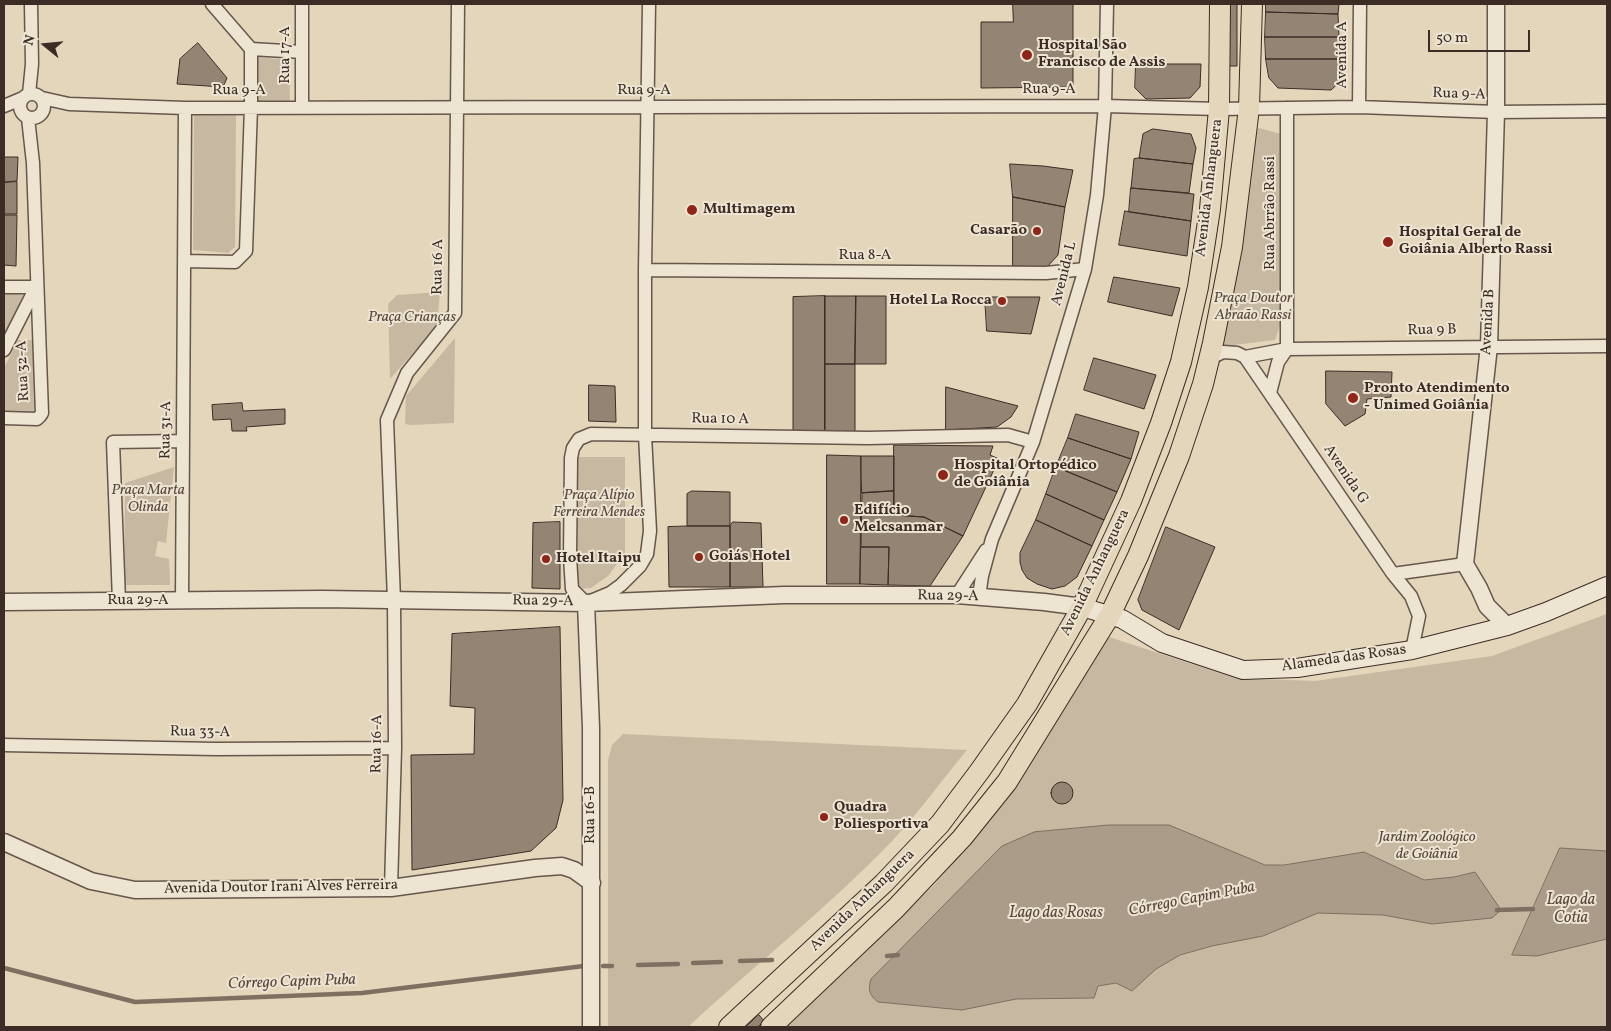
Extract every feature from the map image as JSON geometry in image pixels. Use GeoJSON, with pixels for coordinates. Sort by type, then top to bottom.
{"type":"FeatureCollection","features":[{"type":"Feature","properties":{"kind":"main road","name":"Avenida Anhanguera"},"geometry":{"type":"LineString","coordinates":[[729,1027],[884,882],[940,824],[980,772],[1026,704],[1082,607],[1131,501],[1161,423],[1181,362],[1198,286],[1210,209],[1219,108],[1220,4]]}},
{"type":"Feature","properties":{"kind":"main road","name":"Avenida Anhanguera"},"geometry":{"type":"LineString","coordinates":[[771,1027],[896,908],[962,838],[1007,782],[1110,615],[1162,500],[1215,351],[1232,247],[1249,108],[1252,4]]}},
{"type":"Feature","properties":{"kind":"main road","name":"Alameda das Rosas"},"geometry":{"type":"LineString","coordinates":[[1082,607],[1122,619],[1162,643],[1243,670],[1297,668],[1412,650],[1507,626],[1607,586]]}},
{"type":"Feature","properties":{"kind":"street","name":"Rua 32-A"},"geometry":{"type":"LineString","coordinates":[[4,418],[37,419],[42,413],[36,287],[31,4]]}},
{"type":"Feature","properties":{"kind":"street"},"geometry":{"type":"LineString","coordinates":[[185,261],[235,262],[246,251],[251,48],[212,4]]}},
{"type":"Feature","properties":{"kind":"street","name":"Rua 17-A"},"geometry":{"type":"LineString","coordinates":[[302,4],[302,107]]}},
{"type":"Feature","properties":{"kind":"street","name":"Rua 16 A"},"geometry":{"type":"LineString","coordinates":[[394,600],[387,420],[407,373],[454,313],[458,4]]}},
{"type":"Feature","properties":{"kind":"street"},"geometry":{"type":"LineString","coordinates":[[586,603],[610,593],[640,566],[646,554],[650,532],[645,435],[645,270],[649,4]]}},
{"type":"Feature","properties":{"kind":"street","name":"Avenida L"},"geometry":{"type":"LineString","coordinates":[[980,597],[982,576],[992,539],[1033,442],[1085,269],[1097,195],[1105,106],[1107,4]]}},
{"type":"Feature","properties":{"kind":"street","name":"Avenida A"},"geometry":{"type":"LineString","coordinates":[[1359,107],[1360,4]]}},
{"type":"Feature","properties":{"kind":"street","name":"Avenida B"},"geometry":{"type":"LineString","coordinates":[[1465,564],[1489,346],[1496,112],[1496,4]]}},
{"type":"Feature","properties":{"kind":"street"},"geometry":{"type":"LineString","coordinates":[[251,48],[302,52]]}},
{"type":"Feature","properties":{"kind":"street","name":"Rua 9-A"},"geometry":{"type":"LineString","coordinates":[[4,106],[69,104],[251,108],[1105,106],[1219,108],[1359,107],[1496,112],[1607,111]]}},
{"type":"Feature","properties":{"kind":"street","name":"Rua 31-A"},"geometry":{"type":"LineString","coordinates":[[182,600],[185,108]]}},
{"type":"Feature","properties":{"kind":"street","name":"Rua Abrrão Rassi"},"geometry":{"type":"LineString","coordinates":[[1287,108],[1287,349]]}},
{"type":"Feature","properties":{"kind":"street","name":"Rua 8-A"},"geometry":{"type":"LineString","coordinates":[[645,270],[1046,273],[1085,269]]}},
{"type":"Feature","properties":{"kind":"street","name":"Rua 32-A"},"geometry":{"type":"LineString","coordinates":[[4,350],[36,287]]}},
{"type":"Feature","properties":{"kind":"street"},"geometry":{"type":"LineString","coordinates":[[4,288],[36,287]]}},
{"type":"Feature","properties":{"kind":"street","name":"Rua 9 B"},"geometry":{"type":"LineString","coordinates":[[1245,357],[1287,349],[1607,346]]}},
{"type":"Feature","properties":{"kind":"street"},"geometry":{"type":"LineString","coordinates":[[1270,393],[1278,362],[1287,349]]}},
{"type":"Feature","properties":{"kind":"street"},"geometry":{"type":"LineString","coordinates":[[1215,351],[1237,353],[1245,357]]}},
{"type":"Feature","properties":{"kind":"street","name":"Avenida G"},"geometry":{"type":"LineString","coordinates":[[1245,357],[1393,574],[1411,596],[1419,616],[1412,650]]}},
{"type":"Feature","properties":{"kind":"street","name":"Rua 10 A"},"geometry":{"type":"LineString","coordinates":[[586,603],[572,589],[570,478],[573,448],[579,439],[591,434],[868,438],[1008,435],[1033,442]]}},
{"type":"Feature","properties":{"kind":"street"},"geometry":{"type":"LineString","coordinates":[[119,601],[113,442],[183,441]]}},
{"type":"Feature","properties":{"kind":"street","name":"Avenida L"},"geometry":{"type":"LineString","coordinates":[[957,596],[992,539]]}},
{"type":"Feature","properties":{"kind":"street"},"geometry":{"type":"LineString","coordinates":[[1393,574],[1465,564],[1487,606],[1507,626]]}},
{"type":"Feature","properties":{"kind":"street","name":"Rua 29-A"},"geometry":{"type":"LineString","coordinates":[[4,602],[394,600],[586,603],[784,595],[957,596],[1044,602],[1082,607]]}},
{"type":"Feature","properties":{"kind":"street","name":"Rua 16-A"},"geometry":{"type":"LineString","coordinates":[[391,888],[395,748],[394,600]]}},
{"type":"Feature","properties":{"kind":"street","name":"Rua 16-B"},"geometry":{"type":"LineString","coordinates":[[586,603],[591,728],[591,1027]]}},
{"type":"Feature","properties":{"kind":"street","name":"Rua 33-A"},"geometry":{"type":"LineString","coordinates":[[4,745],[216,749],[395,748]]}},
{"type":"Feature","properties":{"kind":"street","name":"Avenida Doutor Irani Alves Ferreira"},"geometry":{"type":"LineString","coordinates":[[4,842],[91,882],[136,890],[391,888],[562,866],[574,870],[592,883]]}},
{"type":"Feature","properties":{"kind":"green space"},"geometry":{"type":"Polygon","coordinates":[[[258,57],[289,60],[290,103],[256,103],[258,57]]]}},
{"type":"Feature","properties":{"kind":"green space"},"geometry":{"type":"Polygon","coordinates":[[[194,115],[236,115],[235,247],[228,253],[193,250],[194,115]]]}},
{"type":"Feature","properties":{"kind":"green space","name":"Praça Doutor Abraão Rassi"},"geometry":{"type":"Polygon","coordinates":[[[1259,128],[1285,135],[1284,314],[1275,340],[1217,347],[1250,135],[1259,128]]]}},
{"type":"Feature","properties":{"kind":"green space"},"geometry":{"type":"Polygon","coordinates":[[[23,292],[19,313],[4,339],[4,293],[23,292]]]}},
{"type":"Feature","properties":{"kind":"green space","name":"Praça Crianças"},"geometry":{"type":"Polygon","coordinates":[[[440,292],[437,326],[390,379],[388,304],[397,295],[440,292]]]}},
{"type":"Feature","properties":{"kind":"green space","name":"Praça Crianças"},"geometry":{"type":"Polygon","coordinates":[[[455,338],[454,423],[405,424],[406,396],[455,338]]]}},
{"type":"Feature","properties":{"kind":"green space"},"geometry":{"type":"Polygon","coordinates":[[[18,340],[33,340],[35,412],[4,412],[4,368],[18,340]]]}},
{"type":"Feature","properties":{"kind":"green space","name":"Praça Alípio Ferreira Mendes"},"geometry":{"type":"Polygon","coordinates":[[[574,457],[625,457],[625,553],[608,576],[591,588],[573,589],[574,457]]]}},
{"type":"Feature","properties":{"kind":"green space","name":"Praça Marta Olinda"},"geometry":{"type":"Polygon","coordinates":[[[174,467],[166,543],[158,541],[155,556],[169,559],[170,585],[124,585],[125,483],[174,467]]]}},
{"type":"Feature","properties":{"kind":"green space","name":"Jardim Zoológico de Goiânia"},"geometry":{"type":"Polygon","coordinates":[[[1607,614],[1607,1027],[783,1027],[831,984],[934,885],[1013,791],[1109,637],[1235,678],[1315,681],[1492,656],[1607,614]]]}},
{"type":"Feature","properties":{"kind":"green space"},"geometry":{"type":"Polygon","coordinates":[[[623,734],[967,750],[922,807],[870,864],[688,1027],[608,1027],[608,760],[612,745],[623,734]]]}},
{"type":"Feature","properties":{"kind":"water","name":"Lago das Rosas"},"geometry":{"type":"Polygon","coordinates":[[[1109,825],[1169,825],[1265,865],[1284,865],[1364,852],[1424,880],[1454,877],[1475,872],[1501,910],[1492,918],[1432,924],[1383,915],[1318,913],[1263,936],[1212,946],[1180,955],[1156,969],[1132,991],[1116,983],[1098,986],[1094,998],[1016,999],[962,1010],[878,1002],[871,995],[871,979],[1002,846],[1034,832],[1109,825]]]}},
{"type":"Feature","properties":{"kind":"water","name":"Lago da Cotia"},"geometry":{"type":"Polygon","coordinates":[[[1560,848],[1607,851],[1607,939],[1537,956],[1512,955],[1560,848]]]}},
{"type":"Feature","properties":{"kind":"building","name":"Hospital São Francisco de Assis"},"geometry":{"type":"Polygon","coordinates":[[[1013,4],[1073,4],[1073,87],[981,88],[981,22],[1013,22],[1013,4]]]}},
{"type":"Feature","properties":{"kind":"building"},"geometry":{"type":"Polygon","coordinates":[[[1229,4],[1237,4],[1237,66],[1229,66],[1229,4]]]}},
{"type":"Feature","properties":{"kind":"building"},"geometry":{"type":"Polygon","coordinates":[[[1266,4],[1339,4],[1338,14],[1266,12],[1266,4]]]}},
{"type":"Feature","properties":{"kind":"building"},"geometry":{"type":"Polygon","coordinates":[[[1266,12],[1338,14],[1339,37],[1265,37],[1266,12]]]}},
{"type":"Feature","properties":{"kind":"building"},"geometry":{"type":"Polygon","coordinates":[[[1265,37],[1339,37],[1342,59],[1266,59],[1265,37]]]}},
{"type":"Feature","properties":{"kind":"building"},"geometry":{"type":"Polygon","coordinates":[[[198,43],[227,78],[223,87],[177,84],[180,59],[198,43]]]}},
{"type":"Feature","properties":{"kind":"building"},"geometry":{"type":"Polygon","coordinates":[[[1266,59],[1342,59],[1343,79],[1331,90],[1278,88],[1269,78],[1266,59]]]}},
{"type":"Feature","properties":{"kind":"building"},"geometry":{"type":"Polygon","coordinates":[[[1136,64],[1201,64],[1200,87],[1190,98],[1146,99],[1135,88],[1136,64]]]}},
{"type":"Feature","properties":{"kind":"building"},"geometry":{"type":"Polygon","coordinates":[[[1153,129],[1191,134],[1196,148],[1193,164],[1139,158],[1143,134],[1153,129]]]}},
{"type":"Feature","properties":{"kind":"building"},"geometry":{"type":"Polygon","coordinates":[[[4,157],[18,157],[17,181],[4,182],[4,157]]]}},
{"type":"Feature","properties":{"kind":"building"},"geometry":{"type":"Polygon","coordinates":[[[1134,159],[1193,164],[1189,193],[1131,188],[1134,159]]]}},
{"type":"Feature","properties":{"kind":"building"},"geometry":{"type":"Polygon","coordinates":[[[1010,164],[1073,170],[1065,207],[1013,197],[1010,164]]]}},
{"type":"Feature","properties":{"kind":"building"},"geometry":{"type":"Polygon","coordinates":[[[17,182],[17,214],[4,214],[4,183],[17,182]]]}},
{"type":"Feature","properties":{"kind":"building"},"geometry":{"type":"Polygon","coordinates":[[[1131,188],[1194,194],[1191,221],[1129,212],[1131,188]]]}},
{"type":"Feature","properties":{"kind":"building","name":"Casarão"},"geometry":{"type":"Polygon","coordinates":[[[1013,197],[1065,207],[1058,255],[1047,267],[1013,266],[1013,197]]]}},
{"type":"Feature","properties":{"kind":"building"},"geometry":{"type":"Polygon","coordinates":[[[1125,211],[1191,221],[1187,256],[1119,245],[1125,211]]]}},
{"type":"Feature","properties":{"kind":"building"},"geometry":{"type":"Polygon","coordinates":[[[4,215],[17,215],[16,266],[4,265],[4,215]]]}},
{"type":"Feature","properties":{"kind":"building"},"geometry":{"type":"Polygon","coordinates":[[[1114,277],[1180,288],[1172,316],[1108,302],[1114,277]]]}},
{"type":"Feature","properties":{"kind":"building"},"geometry":{"type":"Polygon","coordinates":[[[825,296],[825,432],[793,432],[793,297],[825,296]]]}},
{"type":"Feature","properties":{"kind":"building"},"geometry":{"type":"Polygon","coordinates":[[[825,296],[856,296],[855,364],[825,364],[825,296]]]}},
{"type":"Feature","properties":{"kind":"building"},"geometry":{"type":"Polygon","coordinates":[[[856,296],[886,296],[886,364],[855,364],[856,296]]]}},
{"type":"Feature","properties":{"kind":"building"},"geometry":{"type":"Polygon","coordinates":[[[985,297],[1040,297],[1031,334],[987,331],[985,297]]]}},
{"type":"Feature","properties":{"kind":"building"},"geometry":{"type":"Polygon","coordinates":[[[1094,358],[1156,375],[1144,409],[1084,390],[1094,358]]]}},
{"type":"Feature","properties":{"kind":"building"},"geometry":{"type":"Polygon","coordinates":[[[825,364],[855,364],[855,432],[825,432],[825,364]]]}},
{"type":"Feature","properties":{"kind":"building","name":"Pronto Atendimento - Unimed Goiânia"},"geometry":{"type":"Polygon","coordinates":[[[1326,371],[1392,372],[1391,397],[1367,399],[1365,414],[1345,426],[1326,404],[1326,371]]]}},
{"type":"Feature","properties":{"kind":"building"},"geometry":{"type":"Polygon","coordinates":[[[589,385],[615,386],[616,422],[589,421],[589,385]]]}},
{"type":"Feature","properties":{"kind":"building"},"geometry":{"type":"Polygon","coordinates":[[[946,387],[1018,406],[1011,417],[997,427],[946,430],[946,387]]]}},
{"type":"Feature","properties":{"kind":"building"},"geometry":{"type":"Polygon","coordinates":[[[242,403],[243,411],[285,409],[285,424],[246,427],[247,431],[232,431],[231,419],[213,420],[212,405],[242,403]]]}},
{"type":"Feature","properties":{"kind":"building"},"geometry":{"type":"Polygon","coordinates":[[[1076,414],[1139,432],[1131,459],[1068,438],[1076,414]]]}},
{"type":"Feature","properties":{"kind":"building"},"geometry":{"type":"Polygon","coordinates":[[[1068,438],[1131,459],[1117,492],[1056,467],[1068,438]]]}},
{"type":"Feature","properties":{"kind":"building","name":"Hospital Ortopédico de Goiânia"},"geometry":{"type":"Polygon","coordinates":[[[894,445],[993,446],[990,455],[999,459],[963,536],[924,517],[894,515],[894,445]]]}},
{"type":"Feature","properties":{"kind":"building","name":"Edifício Melcsanmar"},"geometry":{"type":"Polygon","coordinates":[[[827,455],[861,456],[860,584],[827,584],[827,455]]]}},
{"type":"Feature","properties":{"kind":"building"},"geometry":{"type":"Polygon","coordinates":[[[861,456],[894,456],[894,491],[862,493],[861,456]]]}},
{"type":"Feature","properties":{"kind":"building"},"geometry":{"type":"Polygon","coordinates":[[[1056,467],[1117,492],[1104,520],[1046,494],[1056,467]]]}},
{"type":"Feature","properties":{"kind":"building"},"geometry":{"type":"Polygon","coordinates":[[[692,491],[730,492],[730,526],[687,526],[687,494],[692,491]]]}},
{"type":"Feature","properties":{"kind":"building"},"geometry":{"type":"Polygon","coordinates":[[[894,491],[894,515],[924,517],[963,536],[930,586],[888,585],[889,547],[861,547],[862,493],[894,491]]]}},
{"type":"Feature","properties":{"kind":"building"},"geometry":{"type":"Polygon","coordinates":[[[1046,494],[1104,520],[1092,546],[1036,520],[1046,494]]]}},
{"type":"Feature","properties":{"kind":"building"},"geometry":{"type":"Polygon","coordinates":[[[1036,520],[1092,546],[1077,577],[1065,586],[1052,589],[1037,584],[1027,578],[1022,570],[1020,553],[1036,520]]]}},
{"type":"Feature","properties":{"kind":"building","name":"Hotel Itaipu"},"geometry":{"type":"Polygon","coordinates":[[[560,522],[560,589],[532,588],[533,523],[560,522]]]}},
{"type":"Feature","properties":{"kind":"building"},"geometry":{"type":"Polygon","coordinates":[[[733,522],[761,523],[763,587],[730,587],[730,526],[733,522]]]}},
{"type":"Feature","properties":{"kind":"building","name":"Goiás Hotel"},"geometry":{"type":"Polygon","coordinates":[[[730,526],[730,587],[669,587],[668,527],[730,526]]]}},
{"type":"Feature","properties":{"kind":"building"},"geometry":{"type":"Polygon","coordinates":[[[1166,527],[1215,547],[1179,630],[1142,610],[1138,600],[1166,527]]]}},
{"type":"Feature","properties":{"kind":"building"},"geometry":{"type":"Polygon","coordinates":[[[861,547],[889,547],[888,585],[860,584],[861,547]]]}},
{"type":"Feature","properties":{"kind":"building"},"geometry":{"type":"Polygon","coordinates":[[[560,627],[563,800],[556,828],[531,851],[412,870],[411,755],[474,754],[475,708],[450,706],[452,634],[560,627]]]}},
{"type":"Feature","properties":{"kind":"building"},"geometry":{"type":"Polygon","coordinates":[[[1062,782],[1070,785],[1073,793],[1070,801],[1062,804],[1054,801],[1051,793],[1054,785],[1062,782]]]}},
{"type":"Feature","properties":{"kind":"building"},"geometry":{"type":"Polygon","coordinates":[[[759,1015],[764,1021],[758,1027],[746,1027],[759,1015]]]}},
{"type":"Feature","properties":{"kind":"waterway"},"geometry":{"type":"LineString","coordinates":[[1497,910],[1533,909]]}},
{"type":"Feature","properties":{"kind":"waterway","name":"Córrego Capim Puba"},"geometry":{"type":"LineString","coordinates":[[887,956],[898,955]]}},
{"type":"Feature","properties":{"kind":"waterway","name":"Córrego Capim Puba"},"geometry":{"type":"LineString","coordinates":[[740,961],[772,960]]}},
{"type":"Feature","properties":{"kind":"waterway","name":"Córrego Capim Puba"},"geometry":{"type":"LineString","coordinates":[[693,963],[721,962]]}},
{"type":"Feature","properties":{"kind":"waterway","name":"Córrego Capim Puba"},"geometry":{"type":"LineString","coordinates":[[638,965],[678,964]]}},
{"type":"Feature","properties":{"kind":"waterway","name":"Córrego Capim Puba"},"geometry":{"type":"LineString","coordinates":[[4,968],[135,1002],[362,993],[584,966]]}},
{"type":"Feature","properties":{"kind":"waterway","name":"Córrego Capim Puba"},"geometry":{"type":"LineString","coordinates":[[603,966],[612,966]]}},
{"type":"Feature","properties":{"kind":"place","name":"Hospital São Francisco de Assis"},"geometry":{"type":"Point","coordinates":[1027,55]}},
{"type":"Feature","properties":{"kind":"place","name":"Multimagem"},"geometry":{"type":"Point","coordinates":[692,210]}},
{"type":"Feature","properties":{"kind":"place","name":"Casarão"},"geometry":{"type":"Point","coordinates":[1037,231]}},
{"type":"Feature","properties":{"kind":"place","name":"Hospital Geral de Goiânia Alberto Rassi"},"geometry":{"type":"Point","coordinates":[1388,242]}},
{"type":"Feature","properties":{"kind":"place","name":"Hotel La Rocca"},"geometry":{"type":"Point","coordinates":[1002,301]}},
{"type":"Feature","properties":{"kind":"place","name":"Pronto Atendimento - Unimed Goiânia"},"geometry":{"type":"Point","coordinates":[1353,398]}},
{"type":"Feature","properties":{"kind":"place","name":"Hospital Ortopédico de Goiânia"},"geometry":{"type":"Point","coordinates":[943,475]}},
{"type":"Feature","properties":{"kind":"place","name":"Edifício Melcsanmar"},"geometry":{"type":"Point","coordinates":[844,520]}},
{"type":"Feature","properties":{"kind":"place","name":"Goiás Hotel"},"geometry":{"type":"Point","coordinates":[699,557]}},
{"type":"Feature","properties":{"kind":"place","name":"Hotel Itaipu"},"geometry":{"type":"Point","coordinates":[546,559]}},
{"type":"Feature","properties":{"kind":"place","name":"Quadra Poliesportiva"},"geometry":{"type":"Point","coordinates":[824,817]}}]}
